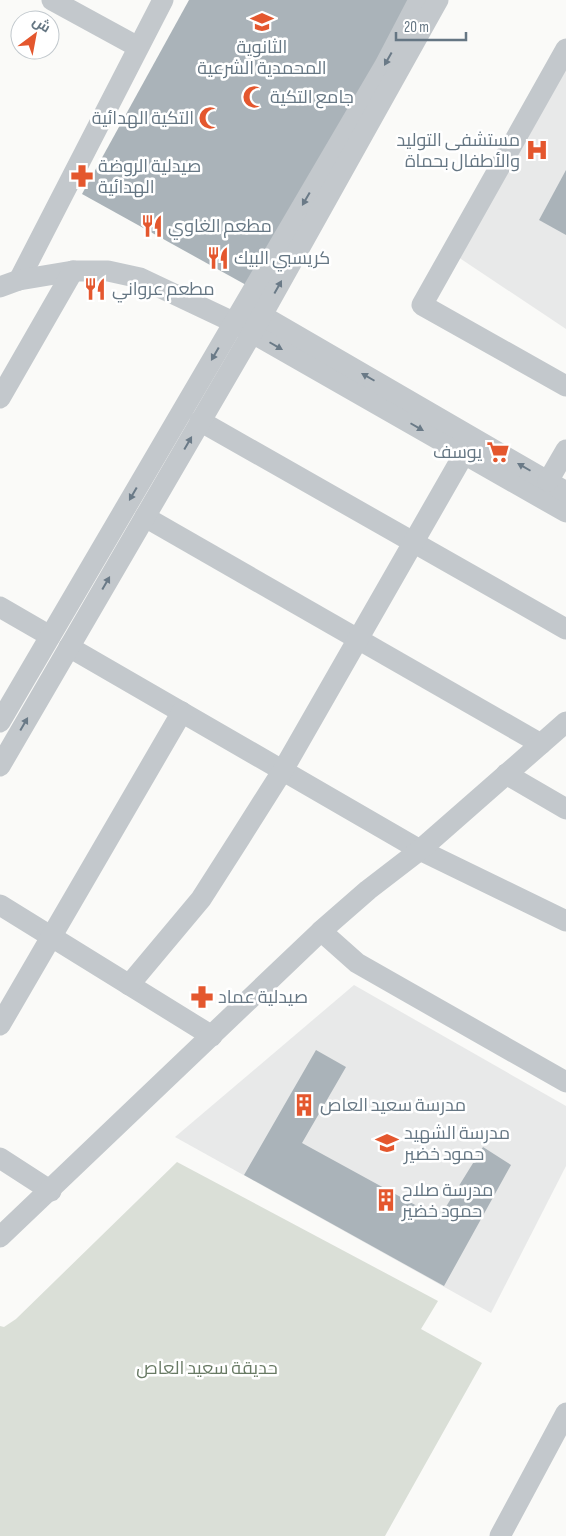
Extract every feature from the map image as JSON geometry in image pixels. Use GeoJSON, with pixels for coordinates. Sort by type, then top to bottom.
{"type":"FeatureCollection","features":[{"type":"Feature","properties":{"kind":"street"},"geometry":{"type":"LineString","coordinates":[[52,0],[138,47]]}},
{"type":"Feature","properties":{"kind":"street"},"geometry":{"type":"LineString","coordinates":[[10,283],[163,0]]}},
{"type":"Feature","properties":{"kind":"street"},"geometry":{"type":"LineString","coordinates":[[0,766],[200,421],[247,319],[419,0]]}},
{"type":"Feature","properties":{"kind":"street"},"geometry":{"type":"LineString","coordinates":[[0,722],[50,636],[247,319],[438,0]]}},
{"type":"Feature","properties":{"kind":"street"},"geometry":{"type":"LineString","coordinates":[[566,49],[422,305],[566,386]]}},
{"type":"Feature","properties":{"kind":"street"},"geometry":{"type":"LineString","coordinates":[[10,283],[73,271],[108,271],[140,278],[247,319],[557,487],[566,450]]}},
{"type":"Feature","properties":{"kind":"street"},"geometry":{"type":"LineString","coordinates":[[0,398],[73,271]]}},
{"type":"Feature","properties":{"kind":"street"},"geometry":{"type":"LineString","coordinates":[[247,319],[464,454],[566,512]]}},
{"type":"Feature","properties":{"kind":"street"},"geometry":{"type":"LineString","coordinates":[[200,421],[566,630]]}},
{"type":"Feature","properties":{"kind":"street"},"geometry":{"type":"LineString","coordinates":[[129,985],[201,899],[283,770],[464,454]]}},
{"type":"Feature","properties":{"kind":"street"},"geometry":{"type":"LineString","coordinates":[[145,517],[541,744]]}},
{"type":"Feature","properties":{"kind":"street"},"geometry":{"type":"LineString","coordinates":[[0,607],[50,636]]}},
{"type":"Feature","properties":{"kind":"street"},"geometry":{"type":"LineString","coordinates":[[69,647],[420,850],[566,921]]}},
{"type":"Feature","properties":{"kind":"street"},"geometry":{"type":"LineString","coordinates":[[0,1025],[182,712]]}},
{"type":"Feature","properties":{"kind":"street"},"geometry":{"type":"LineString","coordinates":[[0,1237],[322,931],[368,890],[420,850],[566,722]]}},
{"type":"Feature","properties":{"kind":"street"},"geometry":{"type":"LineString","coordinates":[[506,774],[566,809]]}},
{"type":"Feature","properties":{"kind":"street"},"geometry":{"type":"LineString","coordinates":[[0,904],[212,1036]]}},
{"type":"Feature","properties":{"kind":"street"},"geometry":{"type":"LineString","coordinates":[[322,931],[357,963],[566,1082]]}},
{"type":"Feature","properties":{"kind":"street"},"geometry":{"type":"LineString","coordinates":[[0,1158],[51,1190]]}},
{"type":"Feature","properties":{"kind":"street"},"geometry":{"type":"LineString","coordinates":[[500,1536],[563,1425]]}},
{"type":"Feature","properties":{"kind":"shaded area","name":"مستشفى التوليد والأطفال بحماة"},"geometry":{"type":"Polygon","coordinates":[[[566,47],[566,329],[452,253],[566,47]]]}},
{"type":"Feature","properties":{"kind":"shaded area"},"geometry":{"type":"Polygon","coordinates":[[[354,985],[566,1106],[566,1166],[491,1313],[175,1137],[354,985]]]}},
{"type":"Feature","properties":{"kind":"green space","name":"حديقة سعيد العاص"},"geometry":{"type":"Polygon","coordinates":[[[177,1162],[438,1301],[421,1329],[482,1363],[385,1536],[0,1536],[0,1326],[4,1327],[16,1319],[177,1162]]]}},
{"type":"Feature","properties":{"kind":"building","name":"جامع التكية"},"geometry":{"type":"Polygon","coordinates":[[[189,0],[430,0],[257,291],[82,194],[189,0]]]}},
{"type":"Feature","properties":{"kind":"building"},"geometry":{"type":"Polygon","coordinates":[[[566,170],[566,235],[539,220],[566,170]]]}},
{"type":"Feature","properties":{"kind":"building"},"geometry":{"type":"Polygon","coordinates":[[[316,1050],[346,1067],[302,1143],[439,1218],[483,1147],[511,1165],[444,1286],[244,1175],[316,1050]]]}},
{"type":"Feature","properties":{"kind":"place","name":"الثانوية المحمدية الشرعية"},"geometry":{"type":"Point","coordinates":[262,22]}},
{"type":"Feature","properties":{"kind":"place","name":"جامع التكية"},"geometry":{"type":"Point","coordinates":[254,97]}},
{"type":"Feature","properties":{"kind":"place","name":"التكية الهدائية"},"geometry":{"type":"Point","coordinates":[210,118]}},
{"type":"Feature","properties":{"kind":"place","name":"مستشفى التوليد والأطفال بحماة"},"geometry":{"type":"Point","coordinates":[537,150]}},
{"type":"Feature","properties":{"kind":"place","name":"صيدلية الروضة الهدائية"},"geometry":{"type":"Point","coordinates":[82,176]}},
{"type":"Feature","properties":{"kind":"place","name":"مطعم الغاوي"},"geometry":{"type":"Point","coordinates":[152,226]}},
{"type":"Feature","properties":{"kind":"place","name":"كريسبي البيك"},"geometry":{"type":"Point","coordinates":[218,258]}},
{"type":"Feature","properties":{"kind":"place","name":"مطعم عرواني"},"geometry":{"type":"Point","coordinates":[95,289]}},
{"type":"Feature","properties":{"kind":"place","name":"يوسف"},"geometry":{"type":"Point","coordinates":[498,452]}},
{"type":"Feature","properties":{"kind":"place","name":"صيدلية عماد"},"geometry":{"type":"Point","coordinates":[202,997]}},
{"type":"Feature","properties":{"kind":"place","name":"مدرسة سعيد العاص"},"geometry":{"type":"Point","coordinates":[304,1105]}},
{"type":"Feature","properties":{"kind":"place","name":"مدرسة الشهيد حمود خضير"},"geometry":{"type":"Point","coordinates":[387,1143]}},
{"type":"Feature","properties":{"kind":"place","name":"مدرسة صلاح حمود خضير"},"geometry":{"type":"Point","coordinates":[386,1200]}}]}
